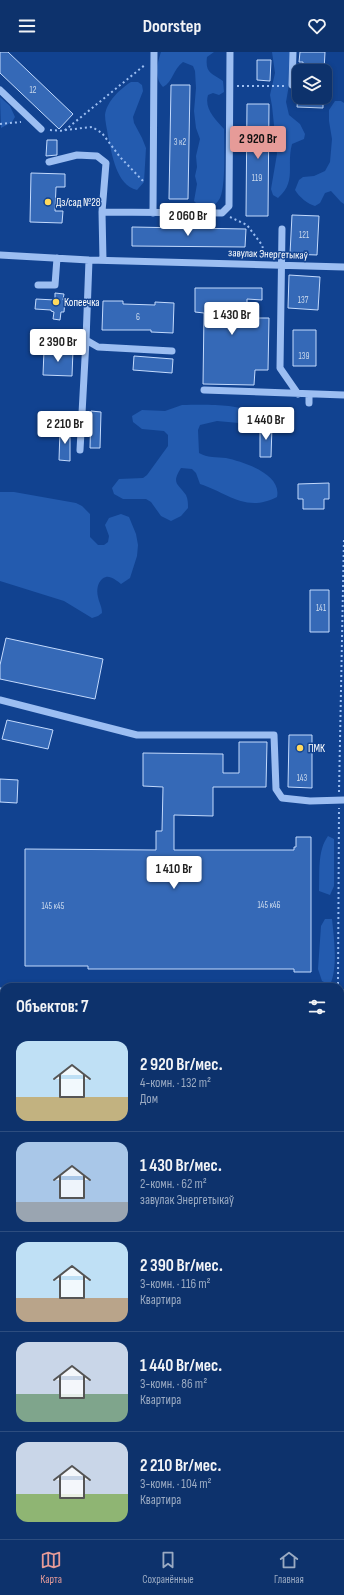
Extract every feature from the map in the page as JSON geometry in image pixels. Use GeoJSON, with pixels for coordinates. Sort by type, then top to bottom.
{"type":"FeatureCollection","features":[{"type":"Feature","properties":{"kind":"street"},"geometry":{"type":"LineString","coordinates":[[102,212],[222,213],[229,206],[230,52]]}},
{"type":"Feature","properties":{"kind":"street"},"geometry":{"type":"LineString","coordinates":[[293,52],[293,64]]}},
{"type":"Feature","properties":{"kind":"street"},"geometry":{"type":"LineString","coordinates":[[153,212],[154,54]]}},
{"type":"Feature","properties":{"kind":"street"},"geometry":{"type":"LineString","coordinates":[[0,90],[41,129]]}},
{"type":"Feature","properties":{"kind":"street"},"geometry":{"type":"LineString","coordinates":[[49,162],[77,155],[97,156],[106,163],[102,212],[102,260]]}},
{"type":"Feature","properties":{"kind":"street"},"geometry":{"type":"LineString","coordinates":[[282,229],[280,368],[298,394]]}},
{"type":"Feature","properties":{"kind":"street","name":"завулак Энергетыкаў"},"geometry":{"type":"LineString","coordinates":[[0,255],[89,260],[344,267]]}},
{"type":"Feature","properties":{"kind":"street"},"geometry":{"type":"LineString","coordinates":[[38,285],[55,285],[56,258]]}},
{"type":"Feature","properties":{"kind":"street"},"geometry":{"type":"LineString","coordinates":[[80,450],[89,260]]}},
{"type":"Feature","properties":{"kind":"street"},"geometry":{"type":"LineString","coordinates":[[86,340],[98,347],[172,351]]}},
{"type":"Feature","properties":{"kind":"street"},"geometry":{"type":"LineString","coordinates":[[204,390],[344,395]]}},
{"type":"Feature","properties":{"kind":"street"},"geometry":{"type":"LineString","coordinates":[[309,394],[309,403]]}},
{"type":"Feature","properties":{"kind":"street"},"geometry":{"type":"LineString","coordinates":[[0,700],[137,735],[274,735],[276,789],[282,798],[310,801],[341,800]]}},
{"type":"Feature","properties":{"kind":"path"},"geometry":{"type":"LineString","coordinates":[[64,131],[154,54]]}},
{"type":"Feature","properties":{"kind":"path"},"geometry":{"type":"LineString","coordinates":[[230,86],[292,86]]}},
{"type":"Feature","properties":{"kind":"path"},"geometry":{"type":"LineString","coordinates":[[0,124],[32,121]]}},
{"type":"Feature","properties":{"kind":"path"},"geometry":{"type":"LineString","coordinates":[[41,129],[64,131],[92,127],[102,133],[120,157],[154,192]]}},
{"type":"Feature","properties":{"kind":"path"},"geometry":{"type":"LineString","coordinates":[[222,213],[247,225],[262,245],[268,265]]}},
{"type":"Feature","properties":{"kind":"path"},"geometry":{"type":"LineString","coordinates":[[338,983],[344,537]]}},
{"type":"Feature","properties":{"kind":"shaded area"},"geometry":{"type":"Polygon","coordinates":[[[161,52],[214,52],[207,57],[208,70],[223,81],[224,92],[219,95],[213,93],[208,95],[207,100],[211,114],[224,129],[222,192],[218,201],[209,209],[198,205],[194,201],[197,184],[195,176],[197,167],[196,156],[200,139],[196,128],[194,111],[196,88],[195,71],[193,66],[183,62],[177,68],[169,82],[163,87],[157,75],[158,61],[161,52]]]}},
{"type":"Feature","properties":{"kind":"shaded area"},"geometry":{"type":"Polygon","coordinates":[[[272,52],[290,52],[292,68],[286,102],[289,115],[300,124],[305,134],[304,139],[292,144],[290,152],[289,180],[284,192],[278,198],[273,195],[271,189],[277,154],[270,95],[275,73],[272,52]]]}},
{"type":"Feature","properties":{"kind":"shaded area"},"geometry":{"type":"Polygon","coordinates":[[[131,82],[138,82],[142,85],[143,91],[133,117],[134,123],[146,148],[144,182],[137,190],[124,182],[116,168],[111,151],[105,117],[106,110],[111,100],[118,92],[131,82]]]}},
{"type":"Feature","properties":{"kind":"shaded area"},"geometry":{"type":"Polygon","coordinates":[[[0,97],[10,106],[15,117],[12,122],[1,128],[0,97]]]}},
{"type":"Feature","properties":{"kind":"shaded area"},"geometry":{"type":"Polygon","coordinates":[[[335,101],[341,101],[344,103],[344,204],[331,191],[325,193],[320,203],[315,206],[304,200],[295,190],[299,180],[303,177],[314,176],[325,171],[330,162],[332,139],[329,110],[335,101]]]}},
{"type":"Feature","properties":{"kind":"shaded area"},"geometry":{"type":"Polygon","coordinates":[[[182,405],[236,407],[250,413],[253,420],[250,424],[217,421],[200,425],[198,430],[199,453],[209,457],[234,460],[260,470],[274,482],[277,489],[277,497],[256,503],[237,500],[200,484],[196,473],[192,469],[181,468],[176,480],[186,495],[188,500],[188,508],[181,516],[171,521],[161,516],[151,502],[146,499],[123,499],[114,494],[112,488],[119,479],[143,478],[147,475],[168,446],[168,435],[164,431],[142,429],[133,422],[132,416],[142,410],[165,411],[182,405]]]}},
{"type":"Feature","properties":{"kind":"shaded area"},"geometry":{"type":"Polygon","coordinates":[[[0,492],[14,492],[76,503],[82,506],[90,514],[90,537],[98,545],[104,545],[108,542],[109,536],[105,525],[109,518],[121,514],[129,517],[136,534],[138,545],[137,556],[130,578],[121,584],[110,577],[103,578],[99,582],[97,594],[102,608],[102,613],[92,618],[64,601],[0,581],[0,492]]]}},
{"type":"Feature","properties":{"kind":"shaded area"},"geometry":{"type":"Polygon","coordinates":[[[328,836],[334,839],[334,886],[330,895],[319,891],[319,870],[322,848],[328,836]]]}},
{"type":"Feature","properties":{"kind":"shaded area"},"geometry":{"type":"Polygon","coordinates":[[[325,919],[332,919],[335,962],[331,983],[322,981],[318,969],[321,926],[325,919]]]}},
{"type":"Feature","properties":{"kind":"building"},"geometry":{"type":"Polygon","coordinates":[[[0,52],[8,52],[73,114],[59,129],[0,73],[0,52]]]}},
{"type":"Feature","properties":{"kind":"building"},"geometry":{"type":"Polygon","coordinates":[[[300,52],[325,52],[324,64],[303,64],[303,62],[299,62],[300,52]]]}},
{"type":"Feature","properties":{"kind":"building"},"geometry":{"type":"Polygon","coordinates":[[[257,60],[271,60],[270,81],[257,80],[257,60]]]}},
{"type":"Feature","properties":{"kind":"building"},"geometry":{"type":"Polygon","coordinates":[[[171,85],[190,85],[188,199],[169,199],[171,85]]]}},
{"type":"Feature","properties":{"kind":"building"},"geometry":{"type":"Polygon","coordinates":[[[247,104],[269,104],[268,216],[246,216],[247,104]]]}},
{"type":"Feature","properties":{"kind":"building"},"geometry":{"type":"Polygon","coordinates":[[[297,104],[323,104],[323,108],[297,107],[297,104]]]}},
{"type":"Feature","properties":{"kind":"building"},"geometry":{"type":"Polygon","coordinates":[[[47,140],[57,140],[57,155],[46,156],[47,140]]]}},
{"type":"Feature","properties":{"kind":"building"},"geometry":{"type":"Polygon","coordinates":[[[31,173],[65,174],[65,187],[56,187],[55,211],[63,211],[62,223],[30,222],[31,173]]]}},
{"type":"Feature","properties":{"kind":"building"},"geometry":{"type":"Polygon","coordinates":[[[292,215],[319,216],[317,255],[290,254],[292,215]]]}},
{"type":"Feature","properties":{"kind":"building"},"geometry":{"type":"Polygon","coordinates":[[[132,227],[246,229],[245,247],[132,246],[132,227]]]}},
{"type":"Feature","properties":{"kind":"building"},"geometry":{"type":"Polygon","coordinates":[[[289,275],[320,277],[318,310],[288,308],[289,275]]]}},
{"type":"Feature","properties":{"kind":"building"},"geometry":{"type":"Polygon","coordinates":[[[195,288],[262,288],[262,300],[247,299],[247,318],[269,318],[268,370],[255,370],[254,385],[203,384],[204,313],[195,312],[195,288]]]}},
{"type":"Feature","properties":{"kind":"building"},"geometry":{"type":"Polygon","coordinates":[[[55,293],[64,294],[64,312],[61,312],[60,320],[53,319],[54,312],[51,310],[35,309],[36,299],[55,300],[55,293]]]}},
{"type":"Feature","properties":{"kind":"building"},"geometry":{"type":"Polygon","coordinates":[[[103,301],[123,301],[123,304],[155,305],[155,302],[174,303],[173,333],[151,332],[151,330],[102,330],[103,301]]]}},
{"type":"Feature","properties":{"kind":"building"},"geometry":{"type":"Polygon","coordinates":[[[293,330],[316,330],[316,366],[293,366],[293,330]]]}},
{"type":"Feature","properties":{"kind":"building"},"geometry":{"type":"Polygon","coordinates":[[[44,350],[73,350],[72,376],[43,375],[44,350]]]}},
{"type":"Feature","properties":{"kind":"building"},"geometry":{"type":"Polygon","coordinates":[[[134,356],[173,359],[172,373],[133,370],[134,356]]]}},
{"type":"Feature","properties":{"kind":"building"},"geometry":{"type":"Polygon","coordinates":[[[91,411],[101,412],[100,448],[90,448],[91,411]]]}},
{"type":"Feature","properties":{"kind":"building"},"geometry":{"type":"Polygon","coordinates":[[[260,426],[272,426],[271,457],[260,457],[260,426]]]}},
{"type":"Feature","properties":{"kind":"building"},"geometry":{"type":"Polygon","coordinates":[[[60,430],[70,430],[70,461],[59,460],[60,430]]]}},
{"type":"Feature","properties":{"kind":"building"},"geometry":{"type":"Polygon","coordinates":[[[329,483],[329,499],[324,499],[324,509],[303,509],[303,499],[298,499],[298,484],[329,483]]]}},
{"type":"Feature","properties":{"kind":"building"},"geometry":{"type":"Polygon","coordinates":[[[310,590],[329,590],[329,632],[310,632],[310,590]]]}},
{"type":"Feature","properties":{"kind":"building"},"geometry":{"type":"Polygon","coordinates":[[[6,638],[103,659],[95,699],[0,679],[0,665],[6,638]]]}},
{"type":"Feature","properties":{"kind":"building"},"geometry":{"type":"Polygon","coordinates":[[[7,720],[53,730],[48,749],[2,739],[7,720]]]}},
{"type":"Feature","properties":{"kind":"building","name":"ПМК"},"geometry":{"type":"Polygon","coordinates":[[[289,735],[312,735],[312,788],[288,787],[289,735]]]}},
{"type":"Feature","properties":{"kind":"building"},"geometry":{"type":"Polygon","coordinates":[[[239,742],[267,742],[266,787],[213,787],[213,816],[174,815],[174,850],[294,850],[294,847],[296,847],[296,837],[311,837],[311,972],[294,972],[294,969],[88,969],[88,966],[25,966],[25,849],[156,850],[156,831],[162,831],[163,787],[143,786],[143,753],[223,754],[223,773],[239,773],[239,742]]]}},
{"type":"Feature","properties":{"kind":"building"},"geometry":{"type":"Polygon","coordinates":[[[0,779],[18,780],[17,803],[0,802],[0,779]]]}},
{"type":"Feature","properties":{"kind":"place","name":"Дз/сад №28"},"geometry":{"type":"Point","coordinates":[48,202]}},
{"type":"Feature","properties":{"kind":"place","name":"Копеечка"},"geometry":{"type":"Point","coordinates":[56,302]}},
{"type":"Feature","properties":{"kind":"place","name":"ПМК"},"geometry":{"type":"Point","coordinates":[300,748]}}]}
